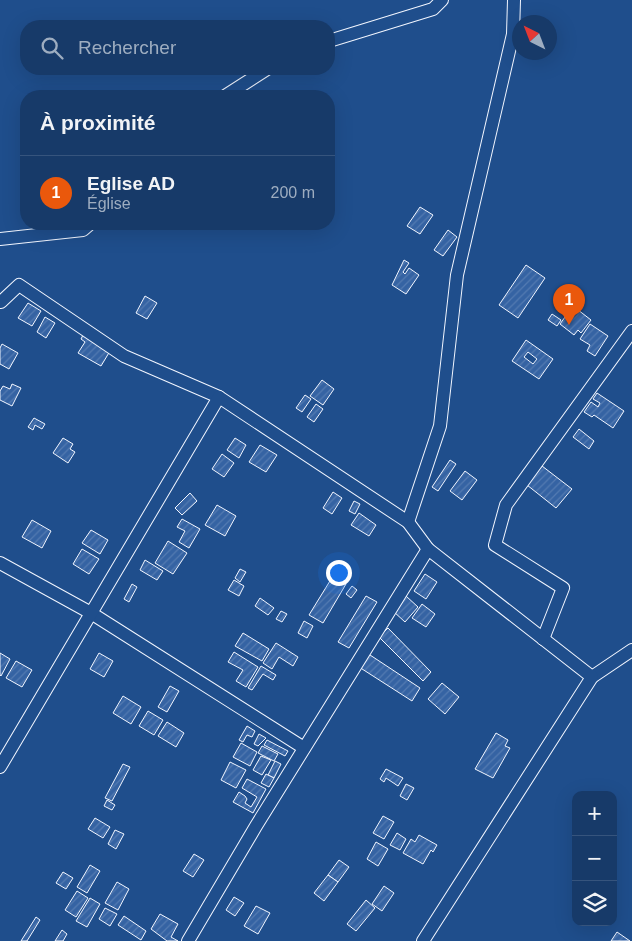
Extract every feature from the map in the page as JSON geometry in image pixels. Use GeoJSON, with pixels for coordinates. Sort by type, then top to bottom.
{"type":"FeatureCollection","features":[{"type":"Feature","properties":{"kind":"street"},"geometry":{"type":"LineString","coordinates":[[335,39],[433,9],[442,0]]}},
{"type":"Feature","properties":{"kind":"street"},"geometry":{"type":"LineString","coordinates":[[408,522],[440,426],[457,275],[513,34],[514,0]]}},
{"type":"Feature","properties":{"kind":"street"},"geometry":{"type":"LineString","coordinates":[[234,90],[258,75]]}},
{"type":"Feature","properties":{"kind":"street"},"geometry":{"type":"LineString","coordinates":[[0,239],[83,230]]}},
{"type":"Feature","properties":{"kind":"street"},"geometry":{"type":"LineString","coordinates":[[0,302],[19,285],[124,356],[219,397],[408,522],[428,549],[592,677]]}},
{"type":"Feature","properties":{"kind":"street"},"geometry":{"type":"LineString","coordinates":[[543,639],[563,588],[495,545],[506,505],[632,331]]}},
{"type":"Feature","properties":{"kind":"street"},"geometry":{"type":"LineString","coordinates":[[0,767],[219,397]]}},
{"type":"Feature","properties":{"kind":"street"},"geometry":{"type":"LineString","coordinates":[[188,941],[304,748],[428,549]]}},
{"type":"Feature","properties":{"kind":"street"},"geometry":{"type":"LineString","coordinates":[[0,563],[91,613],[304,748]]}},
{"type":"Feature","properties":{"kind":"street"},"geometry":{"type":"LineString","coordinates":[[423,941],[592,677],[632,650]]}},
{"type":"Feature","properties":{"kind":"building"},"geometry":{"type":"Polygon","coordinates":[[[420,207],[433,215],[420,234],[407,226],[420,207]]]}},
{"type":"Feature","properties":{"kind":"building"},"geometry":{"type":"Polygon","coordinates":[[[448,230],[457,237],[443,256],[434,250],[448,230]]]}},
{"type":"Feature","properties":{"kind":"building"},"geometry":{"type":"Polygon","coordinates":[[[404,260],[409,263],[403,272],[405,274],[409,268],[419,275],[406,294],[392,285],[404,260]]]}},
{"type":"Feature","properties":{"kind":"building"},"geometry":{"type":"Polygon","coordinates":[[[526,265],[545,278],[518,318],[499,305],[526,265]]]}},
{"type":"Feature","properties":{"kind":"building"},"geometry":{"type":"Polygon","coordinates":[[[145,296],[157,303],[147,319],[136,313],[145,296]]]}},
{"type":"Feature","properties":{"kind":"building"},"geometry":{"type":"Polygon","coordinates":[[[28,303],[41,311],[32,326],[18,318],[28,303]]]}},
{"type":"Feature","properties":{"kind":"building"},"geometry":{"type":"Polygon","coordinates":[[[573,306],[591,320],[581,333],[578,330],[574,335],[560,324],[573,306]]]}},
{"type":"Feature","properties":{"kind":"building"},"geometry":{"type":"Polygon","coordinates":[[[552,314],[561,320],[557,326],[548,320],[552,314]]]}},
{"type":"Feature","properties":{"kind":"building"},"geometry":{"type":"Polygon","coordinates":[[[45,317],[55,323],[46,338],[37,332],[45,317]]]}},
{"type":"Feature","properties":{"kind":"building"},"geometry":{"type":"Polygon","coordinates":[[[590,324],[608,336],[595,356],[587,351],[590,345],[580,339],[590,324]]]}},
{"type":"Feature","properties":{"kind":"building"},"geometry":{"type":"Polygon","coordinates":[[[83,335],[110,351],[101,366],[78,353],[85,342],[81,339],[83,335]]]}},
{"type":"Feature","properties":{"kind":"building"},"geometry":{"type":"Polygon","coordinates":[[[526,340],[553,359],[539,379],[512,361],[526,340]],[[528,352],[524,357],[533,364],[537,359],[528,352]]]}},
{"type":"Feature","properties":{"kind":"building"},"geometry":{"type":"Polygon","coordinates":[[[2,344],[18,353],[9,369],[0,364],[0,348],[2,344]]]}},
{"type":"Feature","properties":{"kind":"building"},"geometry":{"type":"Polygon","coordinates":[[[322,380],[334,389],[323,405],[310,396],[322,380]]]}},
{"type":"Feature","properties":{"kind":"building"},"geometry":{"type":"Polygon","coordinates":[[[12,384],[21,388],[12,406],[0,400],[0,391],[3,386],[10,389],[12,384]]]}},
{"type":"Feature","properties":{"kind":"building"},"geometry":{"type":"Polygon","coordinates":[[[597,393],[624,411],[613,428],[594,415],[592,417],[584,412],[591,402],[598,407],[600,403],[593,399],[597,393]]]}},
{"type":"Feature","properties":{"kind":"building"},"geometry":{"type":"Polygon","coordinates":[[[305,395],[311,399],[302,412],[296,408],[305,395]]]}},
{"type":"Feature","properties":{"kind":"building"},"geometry":{"type":"Polygon","coordinates":[[[316,404],[323,409],[314,422],[307,417],[316,404]]]}},
{"type":"Feature","properties":{"kind":"building"},"geometry":{"type":"Polygon","coordinates":[[[34,418],[45,424],[42,429],[35,425],[33,430],[28,427],[34,418]]]}},
{"type":"Feature","properties":{"kind":"building"},"geometry":{"type":"Polygon","coordinates":[[[579,429],[594,441],[589,449],[573,437],[579,429]]]}},
{"type":"Feature","properties":{"kind":"building"},"geometry":{"type":"Polygon","coordinates":[[[63,438],[73,444],[70,449],[75,452],[68,463],[53,453],[63,438]]]}},
{"type":"Feature","properties":{"kind":"building"},"geometry":{"type":"Polygon","coordinates":[[[235,438],[246,445],[239,458],[227,450],[235,438]]]}},
{"type":"Feature","properties":{"kind":"building"},"geometry":{"type":"Polygon","coordinates":[[[260,445],[277,455],[266,472],[249,462],[260,445]]]}},
{"type":"Feature","properties":{"kind":"building"},"geometry":{"type":"Polygon","coordinates":[[[222,454],[234,463],[224,477],[212,469],[222,454]]]}},
{"type":"Feature","properties":{"kind":"building"},"geometry":{"type":"Polygon","coordinates":[[[450,460],[456,464],[438,491],[432,487],[450,460]]]}},
{"type":"Feature","properties":{"kind":"building"},"geometry":{"type":"Polygon","coordinates":[[[542,466],[572,489],[556,508],[527,485],[542,466]]]}},
{"type":"Feature","properties":{"kind":"building"},"geometry":{"type":"Polygon","coordinates":[[[465,471],[477,480],[462,500],[450,491],[465,471]]]}},
{"type":"Feature","properties":{"kind":"building"},"geometry":{"type":"Polygon","coordinates":[[[333,492],[342,498],[332,514],[323,508],[333,492]]]}},
{"type":"Feature","properties":{"kind":"building"},"geometry":{"type":"Polygon","coordinates":[[[190,493],[197,501],[182,515],[175,508],[190,493]]]}},
{"type":"Feature","properties":{"kind":"building"},"geometry":{"type":"Polygon","coordinates":[[[354,501],[360,504],[355,514],[349,511],[354,501]]]}},
{"type":"Feature","properties":{"kind":"building"},"geometry":{"type":"Polygon","coordinates":[[[217,505],[236,516],[225,536],[205,525],[217,505]]]}},
{"type":"Feature","properties":{"kind":"building"},"geometry":{"type":"Polygon","coordinates":[[[359,513],[376,525],[369,536],[351,525],[359,513]]]}},
{"type":"Feature","properties":{"kind":"building"},"geometry":{"type":"Polygon","coordinates":[[[182,519],[200,529],[189,548],[179,542],[185,531],[177,527],[182,519]]]}},
{"type":"Feature","properties":{"kind":"building"},"geometry":{"type":"Polygon","coordinates":[[[32,520],[51,531],[42,548],[22,537],[32,520]]]}},
{"type":"Feature","properties":{"kind":"building"},"geometry":{"type":"Polygon","coordinates":[[[91,530],[108,540],[100,554],[82,543],[91,530]]]}},
{"type":"Feature","properties":{"kind":"building"},"geometry":{"type":"Polygon","coordinates":[[[168,541],[187,553],[173,574],[155,563],[168,541]]]}},
{"type":"Feature","properties":{"kind":"building"},"geometry":{"type":"Polygon","coordinates":[[[82,549],[99,559],[89,574],[73,564],[82,549]]]}},
{"type":"Feature","properties":{"kind":"building"},"geometry":{"type":"Polygon","coordinates":[[[145,560],[163,571],[157,580],[140,570],[145,560]]]}},
{"type":"Feature","properties":{"kind":"building"},"geometry":{"type":"Polygon","coordinates":[[[240,569],[246,572],[240,582],[235,578],[240,569]]]}},
{"type":"Feature","properties":{"kind":"building"},"geometry":{"type":"Polygon","coordinates":[[[425,574],[437,582],[426,599],[414,591],[425,574]]]}},
{"type":"Feature","properties":{"kind":"building"},"geometry":{"type":"Polygon","coordinates":[[[333,576],[346,584],[323,623],[309,615],[333,576]]]}},
{"type":"Feature","properties":{"kind":"building"},"geometry":{"type":"Polygon","coordinates":[[[234,580],[244,586],[239,596],[228,590],[234,580]]]}},
{"type":"Feature","properties":{"kind":"building"},"geometry":{"type":"Polygon","coordinates":[[[132,584],[137,587],[129,602],[124,599],[132,584]]]}},
{"type":"Feature","properties":{"kind":"building"},"geometry":{"type":"Polygon","coordinates":[[[352,586],[357,590],[351,598],[346,594],[352,586]]]}},
{"type":"Feature","properties":{"kind":"building"},"geometry":{"type":"Polygon","coordinates":[[[366,596],[377,602],[349,648],[338,642],[366,596]]]}},
{"type":"Feature","properties":{"kind":"building"},"geometry":{"type":"Polygon","coordinates":[[[406,596],[418,607],[405,622],[393,611],[406,596]]]}},
{"type":"Feature","properties":{"kind":"building"},"geometry":{"type":"Polygon","coordinates":[[[260,598],[274,608],[268,615],[255,606],[260,598]]]}},
{"type":"Feature","properties":{"kind":"building"},"geometry":{"type":"Polygon","coordinates":[[[422,604],[435,614],[426,627],[412,618],[422,604]]]}},
{"type":"Feature","properties":{"kind":"building"},"geometry":{"type":"Polygon","coordinates":[[[281,611],[287,614],[282,622],[276,619],[281,611]]]}},
{"type":"Feature","properties":{"kind":"building"},"geometry":{"type":"Polygon","coordinates":[[[304,621],[313,626],[307,638],[298,633],[304,621]]]}},
{"type":"Feature","properties":{"kind":"building"},"geometry":{"type":"Polygon","coordinates":[[[388,628],[431,672],[423,681],[379,637],[388,628]]]}},
{"type":"Feature","properties":{"kind":"building"},"geometry":{"type":"Polygon","coordinates":[[[243,633],[269,649],[262,661],[235,646],[243,633]]]}},
{"type":"Feature","properties":{"kind":"building"},"geometry":{"type":"Polygon","coordinates":[[[276,643],[298,657],[293,666],[279,657],[272,669],[263,663],[276,643]]]}},
{"type":"Feature","properties":{"kind":"building"},"geometry":{"type":"Polygon","coordinates":[[[234,652],[258,667],[246,687],[236,681],[243,670],[228,662],[234,652]]]}},
{"type":"Feature","properties":{"kind":"building"},"geometry":{"type":"Polygon","coordinates":[[[0,653],[10,659],[1,676],[0,675],[0,653]]]}},
{"type":"Feature","properties":{"kind":"building"},"geometry":{"type":"Polygon","coordinates":[[[99,653],[113,661],[104,677],[90,669],[99,653]]]}},
{"type":"Feature","properties":{"kind":"building"},"geometry":{"type":"Polygon","coordinates":[[[367,653],[420,688],[412,701],[359,667],[367,653]]]}},
{"type":"Feature","properties":{"kind":"building"},"geometry":{"type":"Polygon","coordinates":[[[16,661],[32,670],[22,687],[6,678],[16,661]]]}},
{"type":"Feature","properties":{"kind":"building"},"geometry":{"type":"Polygon","coordinates":[[[261,666],[276,675],[273,680],[263,674],[252,690],[248,688],[261,666]]]}},
{"type":"Feature","properties":{"kind":"building"},"geometry":{"type":"Polygon","coordinates":[[[442,683],[459,697],[445,714],[428,699],[442,683]]]}},
{"type":"Feature","properties":{"kind":"building"},"geometry":{"type":"Polygon","coordinates":[[[170,686],[179,691],[167,712],[158,707],[170,686]]]}},
{"type":"Feature","properties":{"kind":"building"},"geometry":{"type":"Polygon","coordinates":[[[123,696],[141,707],[131,724],[113,713],[123,696]]]}},
{"type":"Feature","properties":{"kind":"building"},"geometry":{"type":"Polygon","coordinates":[[[148,711],[163,720],[154,735],[139,726],[148,711]]]}},
{"type":"Feature","properties":{"kind":"building"},"geometry":{"type":"Polygon","coordinates":[[[167,722],[184,733],[176,747],[158,736],[167,722]]]}},
{"type":"Feature","properties":{"kind":"building"},"geometry":{"type":"Polygon","coordinates":[[[247,726],[255,731],[252,737],[247,735],[243,742],[239,740],[247,726]]]}},
{"type":"Feature","properties":{"kind":"building"},"geometry":{"type":"Polygon","coordinates":[[[496,733],[508,740],[505,746],[510,748],[493,778],[475,769],[496,733]]]}},
{"type":"Feature","properties":{"kind":"building"},"geometry":{"type":"Polygon","coordinates":[[[259,734],[266,738],[258,746],[254,744],[259,734]]]}},
{"type":"Feature","properties":{"kind":"building"},"geometry":{"type":"Polygon","coordinates":[[[267,740],[288,751],[285,756],[264,745],[267,740]]]}},
{"type":"Feature","properties":{"kind":"building"},"geometry":{"type":"Polygon","coordinates":[[[241,743],[257,752],[250,766],[233,757],[241,743]]]}},
{"type":"Feature","properties":{"kind":"building"},"geometry":{"type":"Polygon","coordinates":[[[262,746],[278,754],[274,761],[258,753],[262,746]]]}},
{"type":"Feature","properties":{"kind":"building"},"geometry":{"type":"Polygon","coordinates":[[[261,756],[271,760],[262,775],[253,770],[261,756]]]}},
{"type":"Feature","properties":{"kind":"building"},"geometry":{"type":"Polygon","coordinates":[[[275,761],[281,764],[274,778],[268,775],[275,761]]]}},
{"type":"Feature","properties":{"kind":"building"},"geometry":{"type":"Polygon","coordinates":[[[230,762],[246,770],[236,788],[221,780],[230,762]]]}},
{"type":"Feature","properties":{"kind":"building"},"geometry":{"type":"Polygon","coordinates":[[[123,764],[130,767],[112,801],[105,798],[123,764]]]}},
{"type":"Feature","properties":{"kind":"building"},"geometry":{"type":"Polygon","coordinates":[[[386,769],[403,778],[398,786],[386,778],[384,782],[380,779],[386,769]]]}},
{"type":"Feature","properties":{"kind":"building"},"geometry":{"type":"Polygon","coordinates":[[[266,774],[274,778],[269,787],[261,783],[266,774]]]}},
{"type":"Feature","properties":{"kind":"building"},"geometry":{"type":"Polygon","coordinates":[[[247,779],[266,789],[253,813],[233,802],[239,792],[247,799],[245,803],[251,807],[257,797],[242,788],[247,779]]]}},
{"type":"Feature","properties":{"kind":"building"},"geometry":{"type":"Polygon","coordinates":[[[406,784],[414,788],[407,800],[400,796],[406,784]]]}},
{"type":"Feature","properties":{"kind":"building"},"geometry":{"type":"Polygon","coordinates":[[[107,800],[115,805],[112,810],[104,806],[107,800]]]}},
{"type":"Feature","properties":{"kind":"building"},"geometry":{"type":"Polygon","coordinates":[[[383,816],[394,822],[384,839],[373,833],[383,816]]]}},
{"type":"Feature","properties":{"kind":"building"},"geometry":{"type":"Polygon","coordinates":[[[95,818],[110,827],[103,838],[88,829],[95,818]]]}},
{"type":"Feature","properties":{"kind":"building"},"geometry":{"type":"Polygon","coordinates":[[[115,830],[124,834],[116,849],[108,844],[115,830]]]}},
{"type":"Feature","properties":{"kind":"building"},"geometry":{"type":"Polygon","coordinates":[[[397,833],[406,839],[400,850],[390,845],[397,833]]]}},
{"type":"Feature","properties":{"kind":"building"},"geometry":{"type":"Polygon","coordinates":[[[419,835],[437,845],[433,852],[431,850],[423,864],[403,853],[411,839],[415,842],[419,835]]]}},
{"type":"Feature","properties":{"kind":"building"},"geometry":{"type":"Polygon","coordinates":[[[376,842],[388,849],[378,866],[367,859],[376,842]]]}},
{"type":"Feature","properties":{"kind":"building"},"geometry":{"type":"Polygon","coordinates":[[[194,854],[204,860],[193,877],[183,871],[194,854]]]}},
{"type":"Feature","properties":{"kind":"building"},"geometry":{"type":"Polygon","coordinates":[[[339,860],[349,867],[338,882],[328,875],[339,860]]]}},
{"type":"Feature","properties":{"kind":"building"},"geometry":{"type":"Polygon","coordinates":[[[90,865],[100,871],[87,893],[77,887],[90,865]]]}},
{"type":"Feature","properties":{"kind":"building"},"geometry":{"type":"Polygon","coordinates":[[[63,872],[73,878],[66,889],[56,883],[63,872]]]}},
{"type":"Feature","properties":{"kind":"building"},"geometry":{"type":"Polygon","coordinates":[[[328,875],[338,882],[324,901],[314,893],[328,875]]]}},
{"type":"Feature","properties":{"kind":"building"},"geometry":{"type":"Polygon","coordinates":[[[117,882],[129,889],[118,910],[105,903],[117,882]]]}},
{"type":"Feature","properties":{"kind":"building"},"geometry":{"type":"Polygon","coordinates":[[[384,886],[394,893],[382,911],[372,904],[384,886]]]}},
{"type":"Feature","properties":{"kind":"building"},"geometry":{"type":"Polygon","coordinates":[[[77,891],[88,898],[76,917],[65,910],[77,891]]]}},
{"type":"Feature","properties":{"kind":"building"},"geometry":{"type":"Polygon","coordinates":[[[234,897],[244,903],[235,916],[226,910],[234,897]]]}},
{"type":"Feature","properties":{"kind":"building"},"geometry":{"type":"Polygon","coordinates":[[[90,898],[100,904],[87,927],[76,921],[90,898]]]}},
{"type":"Feature","properties":{"kind":"building"},"geometry":{"type":"Polygon","coordinates":[[[366,900],[375,908],[356,931],[347,924],[366,900]]]}},
{"type":"Feature","properties":{"kind":"building"},"geometry":{"type":"Polygon","coordinates":[[[256,906],[270,913],[258,934],[244,926],[256,906]]]}},
{"type":"Feature","properties":{"kind":"building"},"geometry":{"type":"Polygon","coordinates":[[[105,908],[117,914],[110,926],[99,919],[105,908]]]}},
{"type":"Feature","properties":{"kind":"building"},"geometry":{"type":"Polygon","coordinates":[[[160,914],[178,924],[171,937],[178,941],[167,941],[151,929],[160,914]]]}},
{"type":"Feature","properties":{"kind":"building"},"geometry":{"type":"Polygon","coordinates":[[[124,916],[146,931],[141,940],[118,925],[124,916]]]}},
{"type":"Feature","properties":{"kind":"building"},"geometry":{"type":"Polygon","coordinates":[[[36,917],[40,920],[27,941],[21,941],[36,917]]]}},
{"type":"Feature","properties":{"kind":"building"},"geometry":{"type":"Polygon","coordinates":[[[62,930],[67,934],[63,941],[55,941],[62,930]]]}},
{"type":"Feature","properties":{"kind":"building"},"geometry":{"type":"Polygon","coordinates":[[[617,932],[630,941],[611,941],[617,932]]]}},
{"type":"Feature","properties":{"kind":"place","name":"Eglise AD"},"geometry":{"type":"Point","coordinates":[569,325]}}]}
